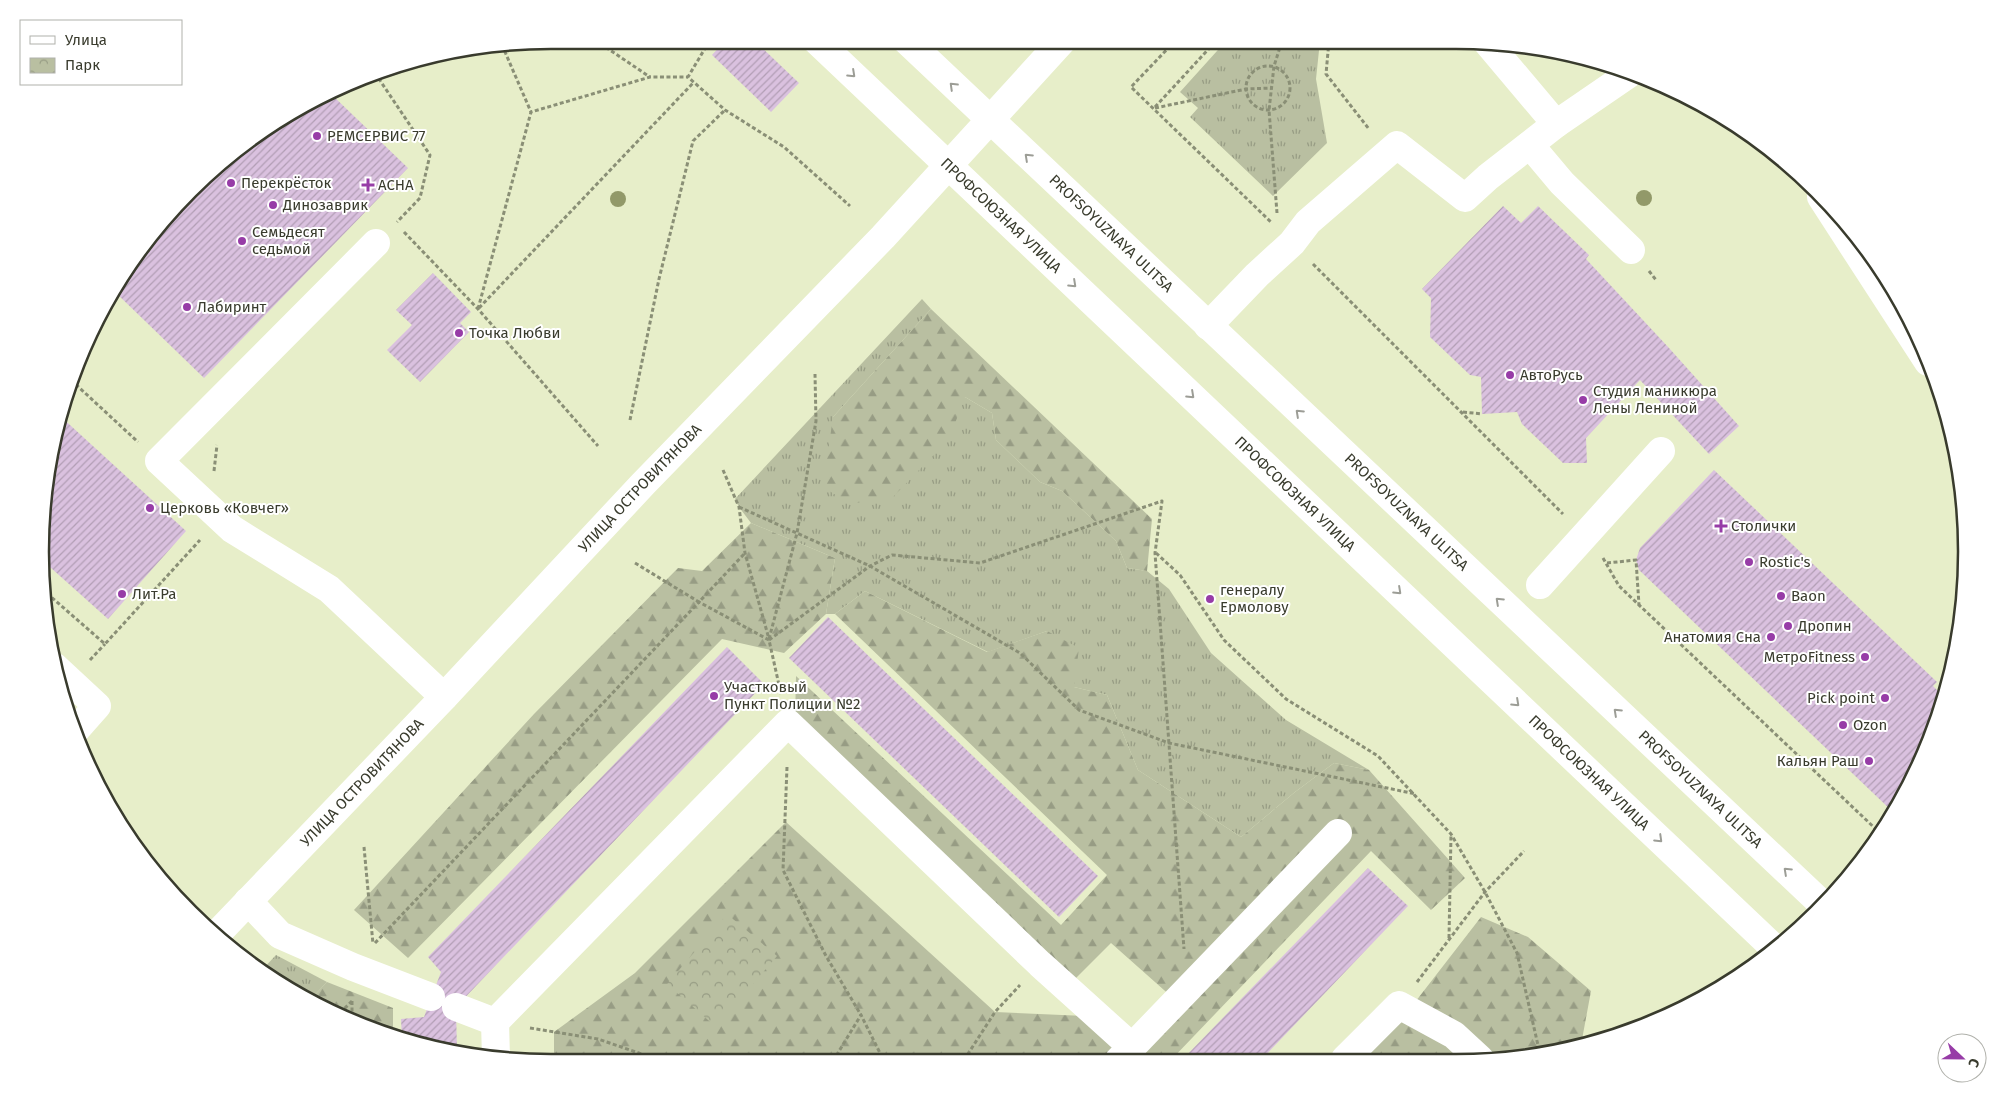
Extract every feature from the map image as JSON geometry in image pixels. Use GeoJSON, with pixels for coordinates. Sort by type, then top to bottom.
{"type":"FeatureCollection","features":[{"type":"Feature","properties":{"kind":"main road","name":"ПРОФСОЮЗНАЯ УЛИЦА"},"geometry":{"type":"LineString","coordinates":[[826,49],[1769,944]]}},
{"type":"Feature","properties":{"kind":"main road"},"geometry":{"type":"LineString","coordinates":[[915,49],[989,119]]}},
{"type":"Feature","properties":{"kind":"main road","name":"УЛИЦА ОСТРОВИТЯНОВА"},"geometry":{"type":"LineString","coordinates":[[221,930],[444,697],[643,484],[877,244],[1055,49]]}},
{"type":"Feature","properties":{"kind":"main road"},"geometry":{"type":"LineString","coordinates":[[1494,51],[1556,124]]}},
{"type":"Feature","properties":{"kind":"main road"},"geometry":{"type":"LineString","coordinates":[[1208,326],[1258,274],[1292,243],[1308,222],[1397,145],[1464,198],[1556,124],[1624,78]]}},
{"type":"Feature","properties":{"kind":"main road","name":"PROFSOYUZNAYA ULITSA"},"geometry":{"type":"LineString","coordinates":[[989,119],[1818,900]]}},
{"type":"Feature","properties":{"kind":"main road"},"geometry":{"type":"LineString","coordinates":[[1530,145],[1562,183],[1631,250]]}},
{"type":"Feature","properties":{"kind":"main road"},"geometry":{"type":"LineString","coordinates":[[1846,235],[1904,324]]}},
{"type":"Feature","properties":{"kind":"main road"},"geometry":{"type":"LineString","coordinates":[[376,243],[159,462],[232,529],[329,589],[444,697]]}},
{"type":"Feature","properties":{"kind":"main road"},"geometry":{"type":"LineString","coordinates":[[1540,585],[1661,451]]}},
{"type":"Feature","properties":{"kind":"main road"},"geometry":{"type":"LineString","coordinates":[[64,676],[97,706],[80,725]]}},
{"type":"Feature","properties":{"kind":"main road"},"geometry":{"type":"LineString","coordinates":[[496,1051],[494,1022],[788,723],[1040,964],[1126,1054],[1338,833]]}},
{"type":"Feature","properties":{"kind":"main road"},"geometry":{"type":"LineString","coordinates":[[248,901],[280,935],[353,967],[431,997]]}},
{"type":"Feature","properties":{"kind":"main road"},"geometry":{"type":"LineString","coordinates":[[1350,1054],[1399,1005],[1454,1035],[1474,1053]]}},
{"type":"Feature","properties":{"kind":"main road"},"geometry":{"type":"LineString","coordinates":[[456,1007],[494,1022]]}},
{"type":"Feature","properties":{"kind":"path"},"geometry":{"type":"LineString","coordinates":[[609,49],[650,77]]}},
{"type":"Feature","properties":{"kind":"path"},"geometry":{"type":"LineString","coordinates":[[688,77],[705,49]]}},
{"type":"Feature","properties":{"kind":"path"},"geometry":{"type":"LineString","coordinates":[[1167,49],[1131,87],[1278,228]]}},
{"type":"Feature","properties":{"kind":"path"},"geometry":{"type":"LineString","coordinates":[[1154,108],[1209,49]]}},
{"type":"Feature","properties":{"kind":"path"},"geometry":{"type":"LineString","coordinates":[[1277,219],[1269,110],[1274,66],[1279,49]]}},
{"type":"Feature","properties":{"kind":"path"},"geometry":{"type":"LineString","coordinates":[[1328,49],[1326,74],[1388,153]]}},
{"type":"Feature","properties":{"kind":"path"},"geometry":{"type":"LineString","coordinates":[[478,309],[531,112],[505,51]]}},
{"type":"Feature","properties":{"kind":"path"},"geometry":{"type":"LineString","coordinates":[[1274,66],[1282,70],[1288,77],[1291,86],[1290,94],[1278,108],[1260,109],[1248,97],[1247,81],[1257,68],[1274,66]]}},
{"type":"Feature","properties":{"kind":"path"},"geometry":{"type":"LineString","coordinates":[[531,112],[650,77],[688,77],[725,110],[784,147],[850,206]]}},
{"type":"Feature","properties":{"kind":"path"},"geometry":{"type":"LineString","coordinates":[[376,243],[420,198],[430,156],[379,79]]}},
{"type":"Feature","properties":{"kind":"path"},"geometry":{"type":"LineString","coordinates":[[478,309],[694,82]]}},
{"type":"Feature","properties":{"kind":"path"},"geometry":{"type":"LineString","coordinates":[[1154,108],[1246,89],[1271,88]]}},
{"type":"Feature","properties":{"kind":"path"},"geometry":{"type":"LineString","coordinates":[[630,420],[659,279],[693,142],[725,110]]}},
{"type":"Feature","properties":{"kind":"path"},"geometry":{"type":"LineString","coordinates":[[396,223],[478,309],[598,446]]}},
{"type":"Feature","properties":{"kind":"path"},"geometry":{"type":"LineString","coordinates":[[769,640],[797,533],[816,421],[815,374]]}},
{"type":"Feature","properties":{"kind":"path"},"geometry":{"type":"LineString","coordinates":[[77,385],[159,462]]}},
{"type":"Feature","properties":{"kind":"path"},"geometry":{"type":"LineString","coordinates":[[1462,412],[1482,414]]}},
{"type":"Feature","properties":{"kind":"path"},"geometry":{"type":"LineString","coordinates":[[723,470],[738,507],[746,553],[788,723],[783,870],[826,956],[861,1015],[880,1054]]}},
{"type":"Feature","properties":{"kind":"path"},"geometry":{"type":"LineString","coordinates":[[769,640],[870,566],[892,555],[980,563],[1162,500],[1155,553],[1187,990]]}},
{"type":"Feature","properties":{"kind":"path"},"geometry":{"type":"LineString","coordinates":[[738,507],[870,566],[1020,653],[1079,710],[1169,743],[1416,794]]}},
{"type":"Feature","properties":{"kind":"path"},"geometry":{"type":"LineString","coordinates":[[51,597],[105,644],[221,518]]}},
{"type":"Feature","properties":{"kind":"path"},"geometry":{"type":"LineString","coordinates":[[352,1013],[353,967],[746,553]]}},
{"type":"Feature","properties":{"kind":"path"},"geometry":{"type":"LineString","coordinates":[[1155,553],[1180,575],[1224,640],[1286,699],[1378,756],[1416,794],[1451,834],[1485,892],[1517,953],[1538,1047]]}},
{"type":"Feature","properties":{"kind":"path"},"geometry":{"type":"LineString","coordinates":[[1607,563],[1636,560],[1639,605]]}},
{"type":"Feature","properties":{"kind":"path"},"geometry":{"type":"LineString","coordinates":[[635,563],[699,602],[769,640]]}},
{"type":"Feature","properties":{"kind":"path"},"geometry":{"type":"LineString","coordinates":[[1450,938],[1451,834]]}},
{"type":"Feature","properties":{"kind":"path"},"geometry":{"type":"LineString","coordinates":[[364,847],[373,945]]}},
{"type":"Feature","properties":{"kind":"path"},"geometry":{"type":"LineString","coordinates":[[1399,1005],[1485,892],[1524,851]]}},
{"type":"Feature","properties":{"kind":"path"},"geometry":{"type":"LineString","coordinates":[[968,1054],[996,1012],[1040,964]]}},
{"type":"Feature","properties":{"kind":"path"},"geometry":{"type":"LineString","coordinates":[[344,1009],[352,1001]]}},
{"type":"Feature","properties":{"kind":"path"},"geometry":{"type":"LineString","coordinates":[[837,1054],[861,1015]]}},
{"type":"Feature","properties":{"kind":"path"},"geometry":{"type":"LineString","coordinates":[[494,1022],[598,1039],[640,1054]]}},
{"type":"Feature","properties":{"kind":"green space"},"geometry":{"type":"Polygon","coordinates":[[[1219,49],[1319,49],[1316,79],[1327,143],[1273,196],[1190,117],[1198,108],[1180,92],[1219,49]]]}},
{"type":"Feature","properties":{"kind":"green space"},"geometry":{"type":"Polygon","coordinates":[[[922,299],[931,309],[833,417],[965,397],[992,413],[996,440],[1040,482],[1062,491],[1116,541],[1127,568],[1147,571],[1169,589],[1211,653],[1286,720],[1369,770],[1334,763],[1295,792],[1241,837],[1138,770],[1107,695],[1074,687],[1047,631],[988,652],[865,591],[835,614],[826,614],[835,558],[751,523],[735,499],[922,299]]]}},
{"type":"Feature","properties":{"kind":"green space"},"geometry":{"type":"Polygon","coordinates":[[[931,309],[1152,519],[1147,571],[1127,568],[1116,541],[1062,491],[1040,482],[996,440],[992,413],[965,397],[949,439],[893,497],[850,504],[823,487],[833,417],[931,309]]]}},
{"type":"Feature","properties":{"kind":"green space"},"geometry":{"type":"Polygon","coordinates":[[[751,523],[835,558],[826,614],[784,653],[722,639],[408,958],[354,910],[534,714],[678,568],[702,571],[751,523]]]}},
{"type":"Feature","properties":{"kind":"green space"},"geometry":{"type":"Polygon","coordinates":[[[865,591],[987,652],[1047,631],[1079,648],[1074,687],[1107,695],[1138,770],[1241,837],[1295,792],[1334,763],[1369,770],[1465,878],[1431,910],[1371,851],[1177,1054],[554,1054],[554,1032],[635,973],[786,822],[995,1012],[1085,1016],[1132,1047],[1182,1006],[1111,943],[1072,982],[795,719],[796,676],[1061,925],[1107,875],[835,614],[865,591]]]}},
{"type":"Feature","properties":{"kind":"green space"},"geometry":{"type":"Polygon","coordinates":[[[727,914],[777,956],[716,1027],[667,984],[727,914]]]}},
{"type":"Feature","properties":{"kind":"green space"},"geometry":{"type":"Polygon","coordinates":[[[1481,917],[1528,937],[1591,991],[1582,1038],[1521,1050],[1455,1054],[1370,1054],[1402,1019],[1481,917]]]}},
{"type":"Feature","properties":{"kind":"green space"},"geometry":{"type":"Polygon","coordinates":[[[276,955],[327,982],[315,995],[266,966],[276,955]]]}},
{"type":"Feature","properties":{"kind":"green space"},"geometry":{"type":"Polygon","coordinates":[[[327,982],[393,1008],[393,1029],[359,1016],[315,995],[327,982]]]}},
{"type":"Feature","properties":{"kind":"building"},"geometry":{"type":"Polygon","coordinates":[[[718,49],[763,49],[799,83],[771,112],[712,55],[718,49]]]}},
{"type":"Feature","properties":{"kind":"building","name":"Семьдесят седьмой"},"geometry":{"type":"Polygon","coordinates":[[[335,98],[408,168],[204,378],[119,296],[153,245],[196,196],[220,174],[272,133],[335,98]]]}},
{"type":"Feature","properties":{"kind":"building"},"geometry":{"type":"Polygon","coordinates":[[[1503,206],[1521,223],[1538,206],[1589,255],[1586,259],[1739,426],[1709,454],[1640,380],[1586,438],[1587,463],[1563,463],[1522,424],[1517,412],[1482,414],[1481,377],[1470,375],[1430,337],[1431,298],[1422,289],[1503,206]]]}},
{"type":"Feature","properties":{"kind":"building"},"geometry":{"type":"Polygon","coordinates":[[[433,273],[471,312],[460,323],[469,332],[420,382],[387,350],[412,325],[396,310],[433,273]]]}},
{"type":"Feature","properties":{"kind":"building"},"geometry":{"type":"Polygon","coordinates":[[[66,421],[186,531],[108,619],[49,567],[50,519],[53,486],[58,453],[66,421]]]}},
{"type":"Feature","properties":{"kind":"building","name":"Дропин"},"geometry":{"type":"Polygon","coordinates":[[[1714,470],[1937,682],[1933,686],[1938,691],[1920,744],[1888,808],[1639,570],[1636,560],[1640,548],[1714,470]]]}},
{"type":"Feature","properties":{"kind":"building"},"geometry":{"type":"Polygon","coordinates":[[[828,617],[1098,876],[1059,917],[789,658],[828,617]]]}},
{"type":"Feature","properties":{"kind":"building"},"geometry":{"type":"Polygon","coordinates":[[[727,647],[764,684],[456,1007],[457,1046],[402,1031],[401,1019],[424,1017],[441,972],[428,957],[727,647]]]}},
{"type":"Feature","properties":{"kind":"building"},"geometry":{"type":"Polygon","coordinates":[[[1368,868],[1408,906],[1267,1054],[1188,1054],[1368,868]]]}},
{"type":"Feature","properties":{"kind":"place","name":"РЕМСЕРВИС 77"},"geometry":{"type":"Point","coordinates":[317,136]}},
{"type":"Feature","properties":{"kind":"place","name":"Перекрёсток"},"geometry":{"type":"Point","coordinates":[231,183]}},
{"type":"Feature","properties":{"kind":"place","name":"АСНА"},"geometry":{"type":"Point","coordinates":[368,185]}},
{"type":"Feature","properties":{"kind":"place","name":"Динозаврик"},"geometry":{"type":"Point","coordinates":[273,205]}},
{"type":"Feature","properties":{"kind":"place","name":"Семьдесят седьмой"},"geometry":{"type":"Point","coordinates":[242,241]}},
{"type":"Feature","properties":{"kind":"place","name":"Лабиринт"},"geometry":{"type":"Point","coordinates":[187,307]}},
{"type":"Feature","properties":{"kind":"place","name":"Точка Любви"},"geometry":{"type":"Point","coordinates":[459,333]}},
{"type":"Feature","properties":{"kind":"place","name":"АвтоРусь"},"geometry":{"type":"Point","coordinates":[1510,375]}},
{"type":"Feature","properties":{"kind":"place","name":"Студия маникюра Лены Лениной"},"geometry":{"type":"Point","coordinates":[1583,400]}},
{"type":"Feature","properties":{"kind":"place","name":"Церковь «Ковчег»"},"geometry":{"type":"Point","coordinates":[150,508]}},
{"type":"Feature","properties":{"kind":"place","name":"Столички"},"geometry":{"type":"Point","coordinates":[1721,526]}},
{"type":"Feature","properties":{"kind":"place","name":"Rostic's"},"geometry":{"type":"Point","coordinates":[1749,562]}},
{"type":"Feature","properties":{"kind":"place","name":"Лит.Ра"},"geometry":{"type":"Point","coordinates":[122,594]}},
{"type":"Feature","properties":{"kind":"place","name":"Baon"},"geometry":{"type":"Point","coordinates":[1781,596]}},
{"type":"Feature","properties":{"kind":"place","name":"генералу Ермолову"},"geometry":{"type":"Point","coordinates":[1210,599]}},
{"type":"Feature","properties":{"kind":"place","name":"Дропин"},"geometry":{"type":"Point","coordinates":[1788,626]}},
{"type":"Feature","properties":{"kind":"place","name":"Анатомия Сна"},"geometry":{"type":"Point","coordinates":[1771,637]}},
{"type":"Feature","properties":{"kind":"place","name":"МетроFitness"},"geometry":{"type":"Point","coordinates":[1865,657]}},
{"type":"Feature","properties":{"kind":"place","name":"Участковый Пункт Полиции №2"},"geometry":{"type":"Point","coordinates":[714,696]}},
{"type":"Feature","properties":{"kind":"place","name":"Pick point"},"geometry":{"type":"Point","coordinates":[1885,698]}},
{"type":"Feature","properties":{"kind":"place","name":"Ozon"},"geometry":{"type":"Point","coordinates":[1843,725]}},
{"type":"Feature","properties":{"kind":"place","name":"Кальян Раш"},"geometry":{"type":"Point","coordinates":[1869,761]}}]}
